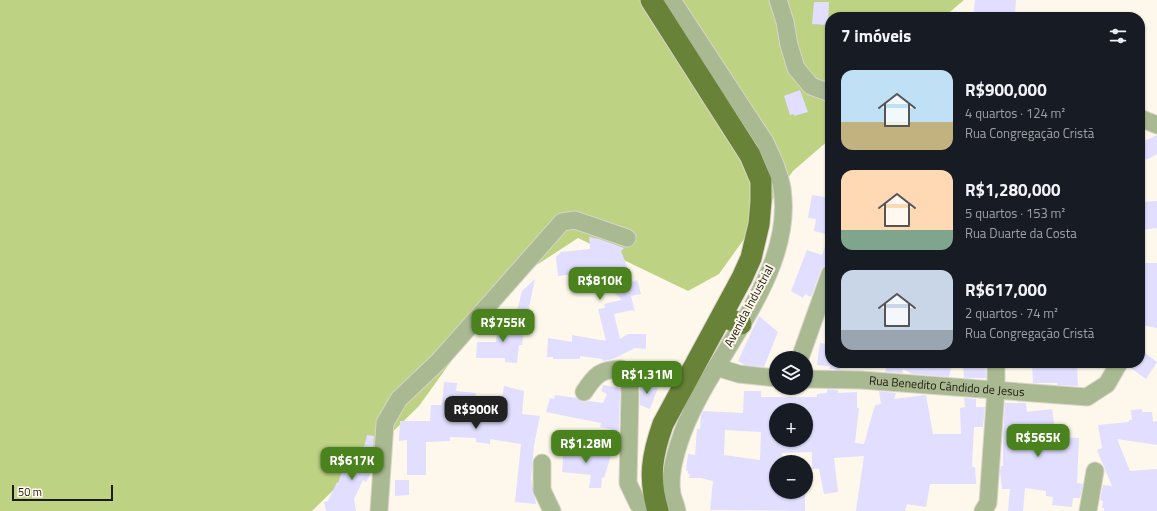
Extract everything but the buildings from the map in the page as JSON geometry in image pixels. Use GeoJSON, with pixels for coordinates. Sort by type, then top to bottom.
{"type":"FeatureCollection","features":[{"type":"Feature","properties":{"kind":"main road","name":"Avenida Industrial"},"geometry":{"type":"LineString","coordinates":[[651,0],[750,155],[761,181],[759,224],[751,258],[722,316],[666,417],[654,449],[651,473],[657,511]]}},
{"type":"Feature","properties":{"kind":"main road"},"geometry":{"type":"LineString","coordinates":[[722,316],[741,324]]}},
{"type":"Feature","properties":{"kind":"street","name":"Avenida Industrial"},"geometry":{"type":"LineString","coordinates":[[672,0],[765,142],[777,166],[782,187],[783,203],[780,237],[772,264],[741,324],[685,423],[673,462],[671,477],[672,494],[678,511]]}},
{"type":"Feature","properties":{"kind":"street"},"geometry":{"type":"LineString","coordinates":[[778,0],[796,68],[811,86],[825,91]]}},
{"type":"Feature","properties":{"kind":"street"},"geometry":{"type":"LineString","coordinates":[[1145,120],[1157,125]]}},
{"type":"Feature","properties":{"kind":"street"},"geometry":{"type":"LineString","coordinates":[[379,511],[384,423],[399,399],[439,361],[562,222],[575,220],[627,238]]}},
{"type":"Feature","properties":{"kind":"street"},"geometry":{"type":"LineString","coordinates":[[802,351],[825,288]]}},
{"type":"Feature","properties":{"kind":"street"},"geometry":{"type":"LineString","coordinates":[[716,368],[739,374],[769,377]]}},
{"type":"Feature","properties":{"kind":"street"},"geometry":{"type":"LineString","coordinates":[[983,511],[988,503],[996,389],[996,368]]}},
{"type":"Feature","properties":{"kind":"street","name":"Rua Benedito Cândido de Jesus"},"geometry":{"type":"LineString","coordinates":[[813,379],[861,380],[1087,397],[1107,384],[1116,368]]}},
{"type":"Feature","properties":{"kind":"street"},"geometry":{"type":"LineString","coordinates":[[584,392],[594,377],[609,369],[621,369],[629,376],[628,483],[638,504],[657,511]]}},
{"type":"Feature","properties":{"kind":"street"},"geometry":{"type":"LineString","coordinates":[[542,463],[542,490],[552,511]]}},
{"type":"Feature","properties":{"kind":"street"},"geometry":{"type":"LineString","coordinates":[[1088,511],[1095,471]]}},
{"type":"Feature","properties":{"kind":"green space"},"geometry":{"type":"Polygon","coordinates":[[[0,0],[964,0],[950,12],[825,12],[825,143],[793,171],[719,274],[688,291],[578,238],[506,285],[419,406],[312,511],[0,511],[0,0]]]}}]}
